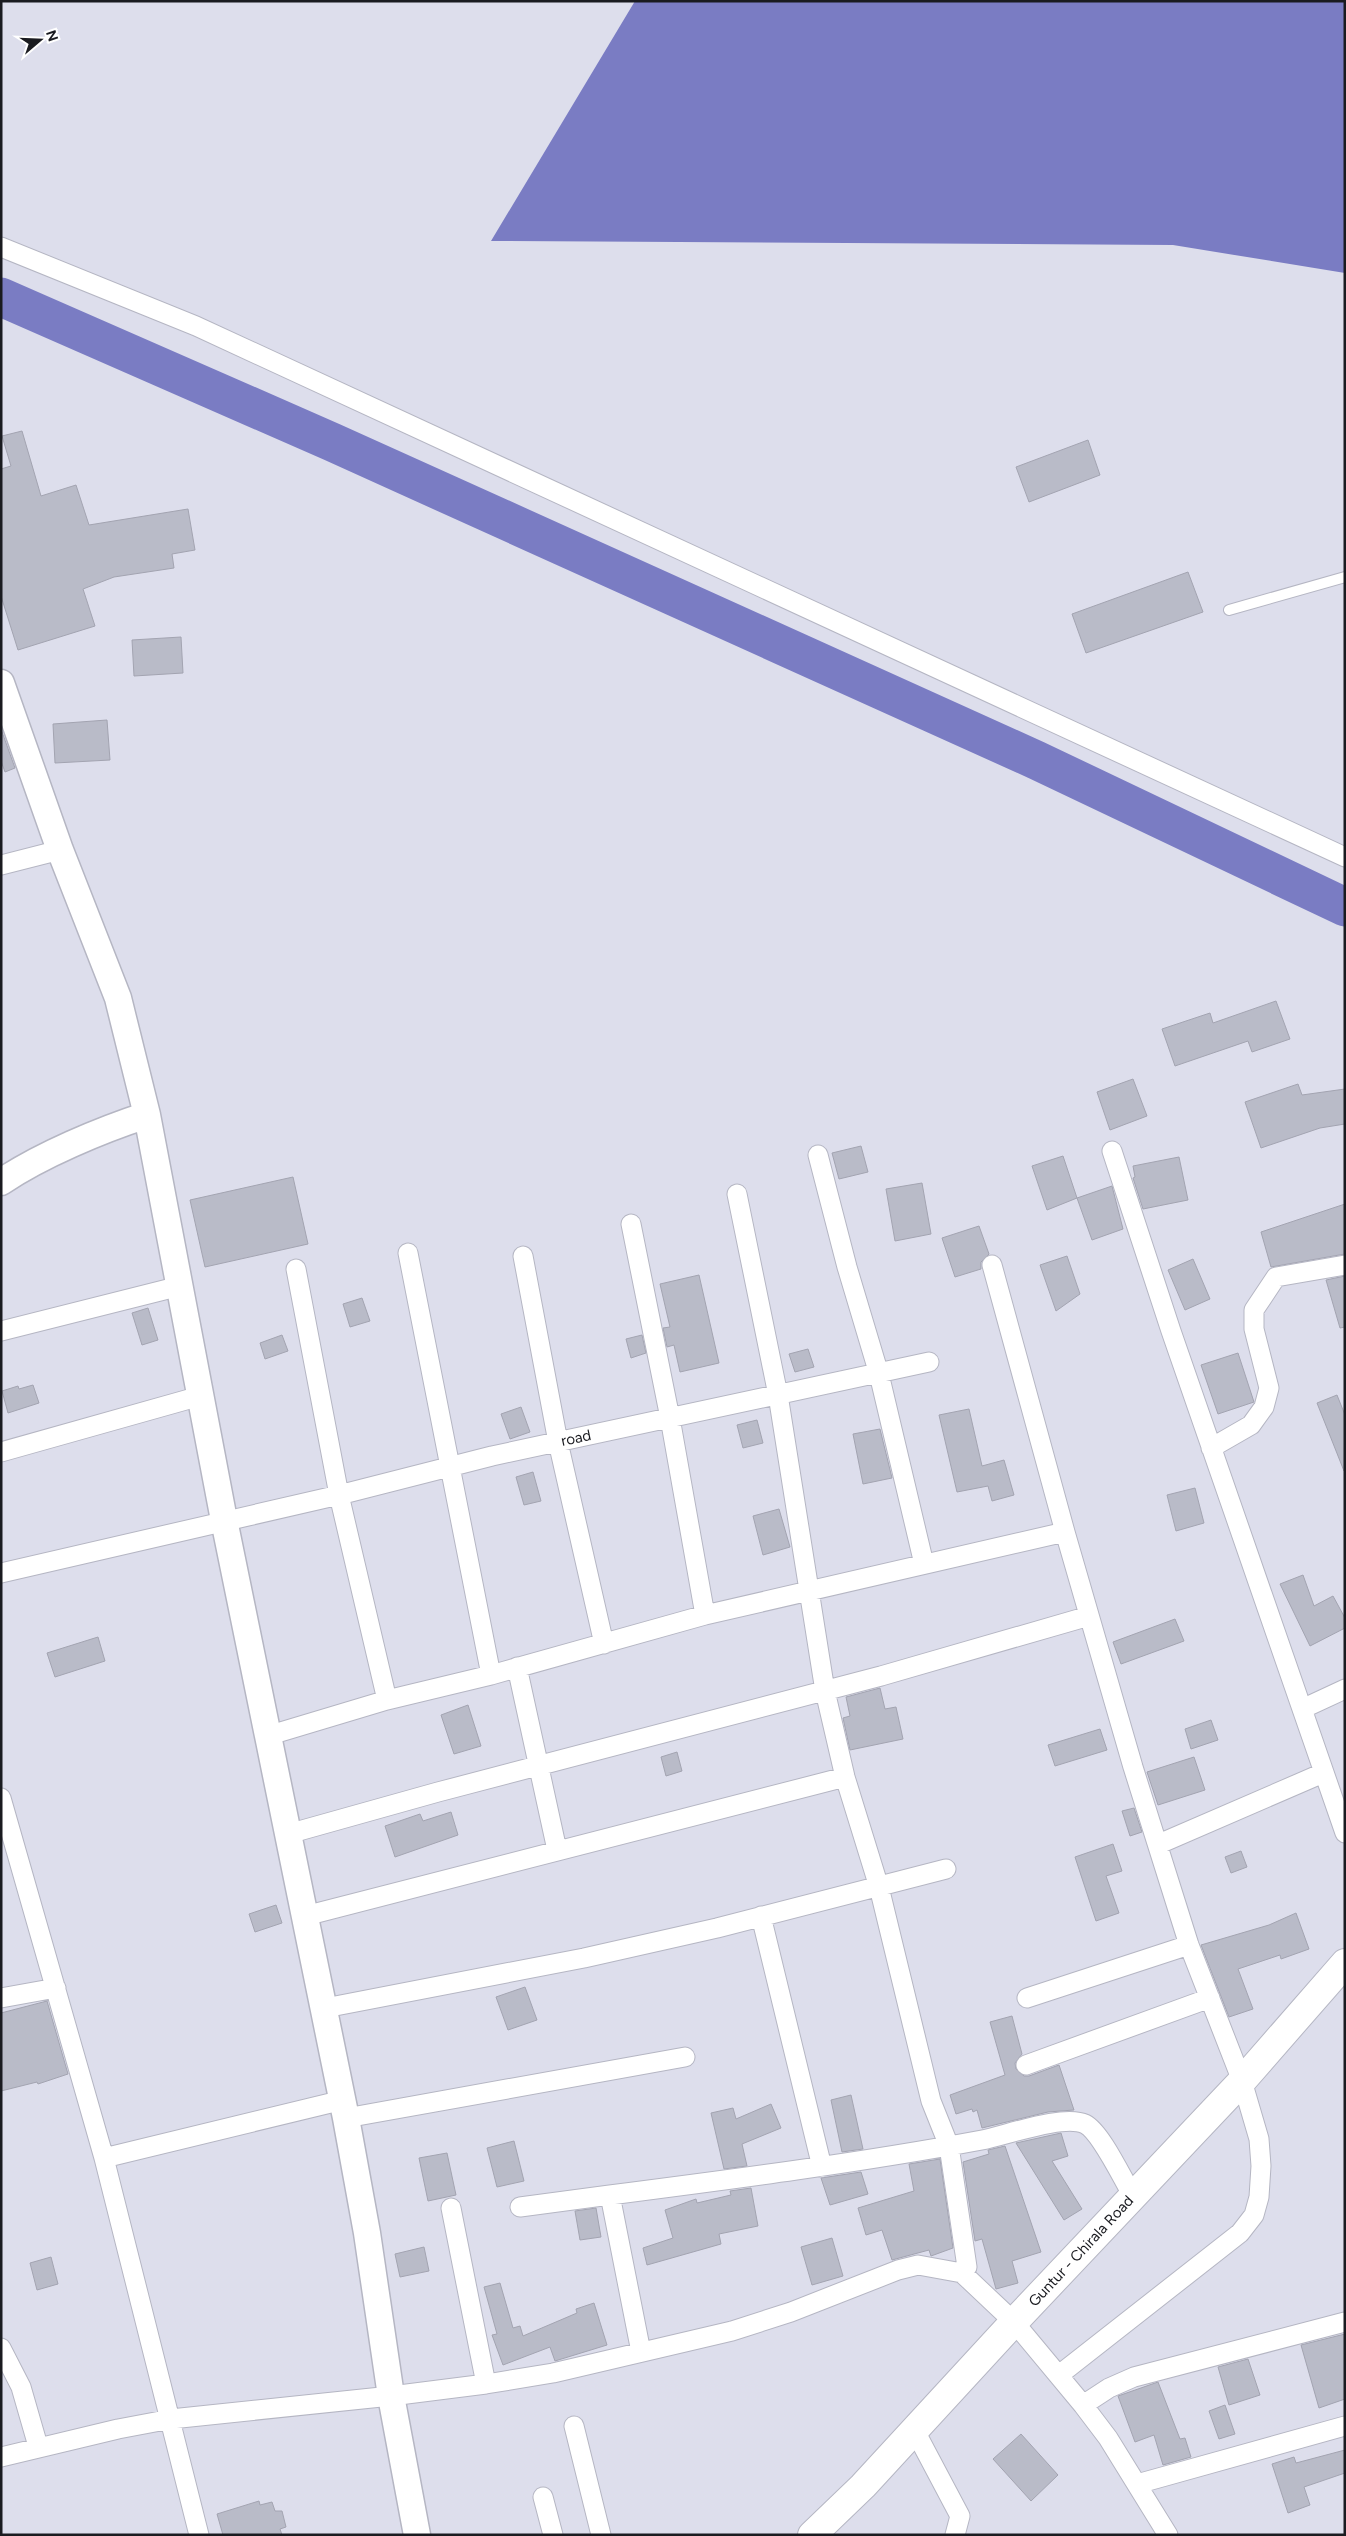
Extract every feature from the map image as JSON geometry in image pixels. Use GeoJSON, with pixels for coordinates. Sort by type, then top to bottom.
{"type":"FeatureCollection","features":[{"type":"Feature","properties":{"kind":"main road","name":"Guntur - Chirala Road"},"geometry":{"type":"LineString","coordinates":[[812,2535],[863,2486],[1014,2322],[1242,2081],[1345,1963]]}},
{"type":"Feature","properties":{"kind":"street"},"geometry":{"type":"LineString","coordinates":[[1,247],[196,326],[1345,856]]}},
{"type":"Feature","properties":{"kind":"street"},"geometry":{"type":"LineString","coordinates":[[1,682],[60,850],[118,998],[147,1116],[224,1520],[325,2008],[367,2233],[391,2396],[417,2535]]}},
{"type":"Feature","properties":{"kind":"street"},"geometry":{"type":"LineString","coordinates":[[1,865],[60,850]]}},
{"type":"Feature","properties":{"kind":"street"},"geometry":{"type":"LineString","coordinates":[[1,1182],[63,1150],[123,1123],[147,1116]]}},
{"type":"Feature","properties":{"kind":"street"},"geometry":{"type":"LineString","coordinates":[[1112,1151],[1345,1833]]}},
{"type":"Feature","properties":{"kind":"street"},"geometry":{"type":"LineString","coordinates":[[818,1155],[847,1267],[879,1374],[924,1564]]}},
{"type":"Feature","properties":{"kind":"street"},"geometry":{"type":"LineString","coordinates":[[737,1194],[778,1395],[825,1691],[845,1777],[879,1887],[931,2101],[948,2146],[967,2267],[962,2273]]}},
{"type":"Feature","properties":{"kind":"street"},"geometry":{"type":"LineString","coordinates":[[631,1224],[670,1418],[705,1615]]}},
{"type":"Feature","properties":{"kind":"street"},"geometry":{"type":"LineString","coordinates":[[408,1252],[448,1467],[491,1675]]}},
{"type":"Feature","properties":{"kind":"street"},"geometry":{"type":"LineString","coordinates":[[523,1256],[558,1442],[604,1644]]}},
{"type":"Feature","properties":{"kind":"street"},"geometry":{"type":"LineString","coordinates":[[992,1265],[1089,1616],[1189,1944],[1242,2081],[1259,2139],[1261,2166],[1260,2197],[1254,2215],[1240,2233],[1059,2375]]}},
{"type":"Feature","properties":{"kind":"street"},"geometry":{"type":"LineString","coordinates":[[1212,1448],[1251,1425],[1264,1407],[1269,1388],[1254,1329],[1254,1310],[1276,1277],[1345,1265]]}},
{"type":"Feature","properties":{"kind":"street"},"geometry":{"type":"LineString","coordinates":[[296,1269],[340,1495],[387,1700]]}},
{"type":"Feature","properties":{"kind":"street"},"geometry":{"type":"LineString","coordinates":[[1,1331],[180,1286]]}},
{"type":"Feature","properties":{"kind":"street","name":"road"},"geometry":{"type":"LineString","coordinates":[[1,1573],[90,1554],[224,1520],[340,1495],[448,1467],[929,1362]]}},
{"type":"Feature","properties":{"kind":"street"},"geometry":{"type":"LineString","coordinates":[[1,1452],[200,1396]]}},
{"type":"Feature","properties":{"kind":"street"},"geometry":{"type":"LineString","coordinates":[[268,1736],[387,1700],[491,1675],[705,1615],[1065,1532]]}},
{"type":"Feature","properties":{"kind":"street"},"geometry":{"type":"LineString","coordinates":[[288,1834],[438,1792],[825,1691],[1089,1616]]}},
{"type":"Feature","properties":{"kind":"street"},"geometry":{"type":"LineString","coordinates":[[517,1667],[557,1850]]}},
{"type":"Feature","properties":{"kind":"street"},"geometry":{"type":"LineString","coordinates":[[1302,1709],[1345,1689]]}},
{"type":"Feature","properties":{"kind":"street"},"geometry":{"type":"LineString","coordinates":[[1159,1844],[1323,1773]]}},
{"type":"Feature","properties":{"kind":"street"},"geometry":{"type":"LineString","coordinates":[[305,1916],[845,1777]]}},
{"type":"Feature","properties":{"kind":"street"},"geometry":{"type":"LineString","coordinates":[[1,1798],[104,2158],[199,2535]]}},
{"type":"Feature","properties":{"kind":"street"},"geometry":{"type":"LineString","coordinates":[[325,2008],[584,1958],[946,1869]]}},
{"type":"Feature","properties":{"kind":"street"},"geometry":{"type":"LineString","coordinates":[[761,1916],[822,2167]]}},
{"type":"Feature","properties":{"kind":"street"},"geometry":{"type":"LineString","coordinates":[[1027,1998],[1189,1944]]}},
{"type":"Feature","properties":{"kind":"street"},"geometry":{"type":"LineString","coordinates":[[1,1998],[56,1988]]}},
{"type":"Feature","properties":{"kind":"street"},"geometry":{"type":"LineString","coordinates":[[1026,2065],[1210,1998]]}},
{"type":"Feature","properties":{"kind":"street"},"geometry":{"type":"LineString","coordinates":[[104,2158],[344,2109],[685,2058]]}},
{"type":"Feature","properties":{"kind":"street"},"geometry":{"type":"LineString","coordinates":[[520,2208],[822,2167],[1000,2137],[1062,2121],[1074,2120],[1087,2124],[1098,2137],[1133,2196]]}},
{"type":"Feature","properties":{"kind":"street"},"geometry":{"type":"LineString","coordinates":[[610,2195],[641,2352]]}},
{"type":"Feature","properties":{"kind":"street"},"geometry":{"type":"LineString","coordinates":[[451,2208],[486,2384]]}},
{"type":"Feature","properties":{"kind":"street"},"geometry":{"type":"LineString","coordinates":[[1,2456],[38,2446],[171,2419],[391,2396],[553,2373],[732,2331],[791,2312],[898,2270],[918,2266],[962,2273],[1014,2322],[1059,2375],[1108,2438],[1168,2535]]}},
{"type":"Feature","properties":{"kind":"street"},"geometry":{"type":"LineString","coordinates":[[1083,2405],[1109,2388],[1134,2377],[1345,2322]]}},
{"type":"Feature","properties":{"kind":"street"},"geometry":{"type":"LineString","coordinates":[[1,2348],[21,2387],[38,2446]]}},
{"type":"Feature","properties":{"kind":"street"},"geometry":{"type":"LineString","coordinates":[[574,2426],[600,2535]]}},
{"type":"Feature","properties":{"kind":"street"},"geometry":{"type":"LineString","coordinates":[[1137,2484],[1345,2426]]}},
{"type":"Feature","properties":{"kind":"street"},"geometry":{"type":"LineString","coordinates":[[915,2431],[960,2516],[954,2535]]}},
{"type":"Feature","properties":{"kind":"street"},"geometry":{"type":"LineString","coordinates":[[544,2497],[553,2535]]}},
{"type":"Feature","properties":{"kind":"lane"},"geometry":{"type":"LineString","coordinates":[[1229,610],[1345,577]]}},
{"type":"Feature","properties":{"kind":"water"},"geometry":{"type":"Polygon","coordinates":[[[635,1],[1345,1],[1345,273],[1173,245],[491,241],[635,1]]]}},
{"type":"Feature","properties":{"kind":"building"},"geometry":{"type":"Polygon","coordinates":[[[22,431],[41,496],[76,485],[89,525],[188,509],[195,550],[172,554],[174,568],[114,577],[83,589],[95,626],[18,650],[1,596],[1,469],[11,466],[2,436],[22,431]]]}},
{"type":"Feature","properties":{"kind":"building"},"geometry":{"type":"Polygon","coordinates":[[[1088,440],[1100,475],[1029,502],[1016,467],[1088,440]]]}},
{"type":"Feature","properties":{"kind":"building"},"geometry":{"type":"Polygon","coordinates":[[[1188,572],[1203,612],[1086,653],[1072,614],[1188,572]]]}},
{"type":"Feature","properties":{"kind":"building"},"geometry":{"type":"Polygon","coordinates":[[[181,637],[183,673],[134,676],[132,640],[181,637]]]}},
{"type":"Feature","properties":{"kind":"building"},"geometry":{"type":"Polygon","coordinates":[[[107,720],[110,760],[55,763],[53,724],[107,720]]]}},
{"type":"Feature","properties":{"kind":"building"},"geometry":{"type":"Polygon","coordinates":[[[1,729],[15,768],[5,772],[1,761],[1,729]]]}},
{"type":"Feature","properties":{"kind":"building"},"geometry":{"type":"Polygon","coordinates":[[[1276,1001],[1290,1039],[1252,1052],[1248,1041],[1175,1066],[1162,1029],[1210,1013],[1213,1023],[1276,1001]]]}},
{"type":"Feature","properties":{"kind":"building"},"geometry":{"type":"Polygon","coordinates":[[[1133,1079],[1147,1116],[1110,1130],[1097,1092],[1133,1079]]]}},
{"type":"Feature","properties":{"kind":"building"},"geometry":{"type":"Polygon","coordinates":[[[1298,1084],[1302,1095],[1345,1089],[1345,1124],[1320,1128],[1261,1148],[1245,1102],[1298,1084]]]}},
{"type":"Feature","properties":{"kind":"building"},"geometry":{"type":"Polygon","coordinates":[[[861,1146],[868,1172],[839,1179],[832,1153],[861,1146]]]}},
{"type":"Feature","properties":{"kind":"building"},"geometry":{"type":"Polygon","coordinates":[[[1063,1156],[1077,1198],[1047,1210],[1032,1166],[1063,1156]]]}},
{"type":"Feature","properties":{"kind":"building"},"geometry":{"type":"Polygon","coordinates":[[[1179,1157],[1188,1200],[1143,1209],[1133,1178],[1135,1177],[1133,1166],[1179,1157]]]}},
{"type":"Feature","properties":{"kind":"building"},"geometry":{"type":"Polygon","coordinates":[[[293,1177],[308,1244],[205,1267],[190,1200],[293,1177]]]}},
{"type":"Feature","properties":{"kind":"building"},"geometry":{"type":"Polygon","coordinates":[[[922,1183],[931,1234],[895,1241],[886,1189],[922,1183]]]}},
{"type":"Feature","properties":{"kind":"building"},"geometry":{"type":"Polygon","coordinates":[[[1112,1186],[1123,1229],[1092,1240],[1077,1198],[1112,1186]]]}},
{"type":"Feature","properties":{"kind":"building"},"geometry":{"type":"Polygon","coordinates":[[[1345,1204],[1345,1254],[1271,1267],[1261,1232],[1345,1204]]]}},
{"type":"Feature","properties":{"kind":"building"},"geometry":{"type":"Polygon","coordinates":[[[979,1226],[989,1254],[981,1262],[981,1269],[955,1277],[942,1238],[979,1226]]]}},
{"type":"Feature","properties":{"kind":"building"},"geometry":{"type":"Polygon","coordinates":[[[1067,1256],[1080,1294],[1056,1311],[1040,1265],[1067,1256]]]}},
{"type":"Feature","properties":{"kind":"building"},"geometry":{"type":"Polygon","coordinates":[[[1193,1259],[1210,1299],[1185,1310],[1168,1270],[1193,1259]]]}},
{"type":"Feature","properties":{"kind":"building"},"geometry":{"type":"Polygon","coordinates":[[[699,1275],[719,1363],[680,1372],[674,1345],[667,1347],[663,1328],[670,1327],[660,1284],[699,1275]]]}},
{"type":"Feature","properties":{"kind":"building"},"geometry":{"type":"Polygon","coordinates":[[[1345,1276],[1345,1327],[1340,1328],[1326,1280],[1345,1276]]]}},
{"type":"Feature","properties":{"kind":"building"},"geometry":{"type":"Polygon","coordinates":[[[362,1298],[370,1321],[350,1327],[343,1304],[362,1298]]]}},
{"type":"Feature","properties":{"kind":"building"},"geometry":{"type":"Polygon","coordinates":[[[148,1308],[158,1340],[142,1345],[132,1313],[148,1308]]]}},
{"type":"Feature","properties":{"kind":"building"},"geometry":{"type":"Polygon","coordinates":[[[282,1335],[288,1351],[265,1359],[260,1343],[282,1335]]]}},
{"type":"Feature","properties":{"kind":"building"},"geometry":{"type":"Polygon","coordinates":[[[642,1335],[646,1353],[631,1358],[626,1339],[642,1335]]]}},
{"type":"Feature","properties":{"kind":"building"},"geometry":{"type":"Polygon","coordinates":[[[808,1349],[814,1367],[795,1372],[789,1354],[808,1349]]]}},
{"type":"Feature","properties":{"kind":"building"},"geometry":{"type":"Polygon","coordinates":[[[1238,1353],[1254,1402],[1218,1414],[1201,1365],[1238,1353]]]}},
{"type":"Feature","properties":{"kind":"building"},"geometry":{"type":"Polygon","coordinates":[[[33,1385],[39,1403],[8,1413],[2,1391],[18,1386],[19,1389],[33,1385]]]}},
{"type":"Feature","properties":{"kind":"building"},"geometry":{"type":"Polygon","coordinates":[[[1337,1395],[1345,1415],[1344,1471],[1317,1403],[1337,1395]]]}},
{"type":"Feature","properties":{"kind":"building"},"geometry":{"type":"Polygon","coordinates":[[[521,1407],[530,1432],[510,1439],[501,1414],[521,1407]]]}},
{"type":"Feature","properties":{"kind":"building"},"geometry":{"type":"Polygon","coordinates":[[[969,1409],[982,1466],[1004,1460],[1014,1495],[992,1501],[988,1486],[957,1492],[939,1415],[969,1409]]]}},
{"type":"Feature","properties":{"kind":"building"},"geometry":{"type":"Polygon","coordinates":[[[757,1420],[763,1443],[743,1448],[737,1425],[757,1420]]]}},
{"type":"Feature","properties":{"kind":"building"},"geometry":{"type":"Polygon","coordinates":[[[880,1429],[892,1478],[863,1484],[853,1434],[880,1429]]]}},
{"type":"Feature","properties":{"kind":"building"},"geometry":{"type":"Polygon","coordinates":[[[533,1472],[541,1501],[524,1505],[516,1477],[533,1472]]]}},
{"type":"Feature","properties":{"kind":"building"},"geometry":{"type":"Polygon","coordinates":[[[1195,1488],[1204,1523],[1176,1531],[1167,1495],[1195,1488]]]}},
{"type":"Feature","properties":{"kind":"building"},"geometry":{"type":"Polygon","coordinates":[[[779,1509],[790,1547],[763,1555],[753,1516],[779,1509]]]}},
{"type":"Feature","properties":{"kind":"building"},"geometry":{"type":"Polygon","coordinates":[[[1303,1575],[1314,1606],[1333,1596],[1345,1618],[1345,1628],[1310,1646],[1280,1584],[1303,1575]]]}},
{"type":"Feature","properties":{"kind":"building"},"geometry":{"type":"Polygon","coordinates":[[[1175,1619],[1184,1641],[1121,1664],[1113,1642],[1175,1619]]]}},
{"type":"Feature","properties":{"kind":"building"},"geometry":{"type":"Polygon","coordinates":[[[98,1637],[105,1661],[55,1677],[47,1653],[98,1637]]]}},
{"type":"Feature","properties":{"kind":"building"},"geometry":{"type":"Polygon","coordinates":[[[880,1688],[885,1709],[896,1707],[903,1739],[850,1750],[843,1718],[850,1716],[846,1697],[880,1688]]]}},
{"type":"Feature","properties":{"kind":"building"},"geometry":{"type":"Polygon","coordinates":[[[468,1705],[481,1746],[454,1754],[441,1715],[468,1705]]]}},
{"type":"Feature","properties":{"kind":"building"},"geometry":{"type":"Polygon","coordinates":[[[1211,1720],[1218,1740],[1191,1749],[1185,1729],[1211,1720]]]}},
{"type":"Feature","properties":{"kind":"building"},"geometry":{"type":"Polygon","coordinates":[[[1100,1729],[1107,1750],[1055,1766],[1048,1745],[1100,1729]]]}},
{"type":"Feature","properties":{"kind":"building"},"geometry":{"type":"Polygon","coordinates":[[[677,1752],[682,1771],[666,1776],[661,1757],[677,1752]]]}},
{"type":"Feature","properties":{"kind":"building"},"geometry":{"type":"Polygon","coordinates":[[[1194,1757],[1205,1790],[1158,1805],[1147,1772],[1194,1757]]]}},
{"type":"Feature","properties":{"kind":"building"},"geometry":{"type":"Polygon","coordinates":[[[1134,1808],[1142,1832],[1130,1836],[1122,1811],[1134,1808]]]}},
{"type":"Feature","properties":{"kind":"building"},"geometry":{"type":"Polygon","coordinates":[[[451,1812],[458,1835],[395,1857],[385,1826],[420,1814],[423,1821],[451,1812]]]}},
{"type":"Feature","properties":{"kind":"building"},"geometry":{"type":"Polygon","coordinates":[[[1113,1844],[1122,1871],[1106,1876],[1119,1913],[1096,1921],[1075,1857],[1113,1844]]]}},
{"type":"Feature","properties":{"kind":"building"},"geometry":{"type":"Polygon","coordinates":[[[1241,1851],[1247,1867],[1231,1873],[1225,1857],[1241,1851]]]}},
{"type":"Feature","properties":{"kind":"building"},"geometry":{"type":"Polygon","coordinates":[[[276,1905],[282,1923],[255,1932],[249,1914],[276,1905]]]}},
{"type":"Feature","properties":{"kind":"building"},"geometry":{"type":"Polygon","coordinates":[[[1296,1913],[1309,1949],[1281,1959],[1280,1955],[1238,1969],[1253,2009],[1229,2017],[1201,1945],[1269,1925],[1296,1913]]]}},
{"type":"Feature","properties":{"kind":"building"},"geometry":{"type":"Polygon","coordinates":[[[525,1987],[537,2020],[508,2030],[496,1997],[525,1987]]]}},
{"type":"Feature","properties":{"kind":"building"},"geometry":{"type":"Polygon","coordinates":[[[47,2001],[68,2074],[38,2084],[37,2082],[1,2091],[1,2013],[47,2001]]]}},
{"type":"Feature","properties":{"kind":"building"},"geometry":{"type":"Polygon","coordinates":[[[1012,2016],[1022,2054],[1015,2063],[1016,2069],[1024,2076],[1029,2076],[1059,2065],[1074,2110],[1048,2112],[982,2128],[977,2110],[973,2112],[972,2109],[956,2114],[950,2095],[1005,2075],[990,2022],[1012,2016]]]}},
{"type":"Feature","properties":{"kind":"building"},"geometry":{"type":"Polygon","coordinates":[[[851,2095],[863,2149],[842,2152],[831,2100],[851,2095]]]}},
{"type":"Feature","properties":{"kind":"building"},"geometry":{"type":"Polygon","coordinates":[[[771,2104],[781,2128],[742,2144],[747,2166],[724,2169],[711,2113],[733,2108],[736,2119],[771,2104]]]}},
{"type":"Feature","properties":{"kind":"building"},"geometry":{"type":"Polygon","coordinates":[[[1061,2133],[1068,2156],[1052,2161],[1082,2209],[1064,2220],[1016,2143],[1061,2133]]]}},
{"type":"Feature","properties":{"kind":"building"},"geometry":{"type":"Polygon","coordinates":[[[514,2141],[524,2181],[497,2187],[487,2148],[514,2141]]]}},
{"type":"Feature","properties":{"kind":"building"},"geometry":{"type":"Polygon","coordinates":[[[1005,2146],[1041,2252],[1012,2261],[1018,2283],[996,2289],[982,2239],[975,2241],[963,2162],[989,2154],[988,2150],[1005,2146]]]}},
{"type":"Feature","properties":{"kind":"building"},"geometry":{"type":"Polygon","coordinates":[[[447,2153],[456,2195],[428,2201],[419,2158],[447,2153]]]}},
{"type":"Feature","properties":{"kind":"building"},"geometry":{"type":"Polygon","coordinates":[[[940,2159],[953,2248],[931,2256],[929,2250],[892,2260],[882,2230],[866,2235],[858,2208],[914,2191],[909,2164],[940,2159]]]}},
{"type":"Feature","properties":{"kind":"building"},"geometry":{"type":"Polygon","coordinates":[[[861,2172],[868,2194],[830,2205],[821,2178],[861,2172]]]}},
{"type":"Feature","properties":{"kind":"building"},"geometry":{"type":"Polygon","coordinates":[[[751,2188],[758,2226],[719,2234],[721,2244],[647,2265],[643,2248],[673,2238],[665,2210],[696,2199],[697,2203],[731,2195],[730,2191],[751,2188]]]}},
{"type":"Feature","properties":{"kind":"building"},"geometry":{"type":"Polygon","coordinates":[[[596,2208],[601,2237],[580,2240],[575,2211],[596,2208]]]}},
{"type":"Feature","properties":{"kind":"building"},"geometry":{"type":"Polygon","coordinates":[[[832,2238],[843,2276],[812,2285],[801,2247],[832,2238]]]}},
{"type":"Feature","properties":{"kind":"building"},"geometry":{"type":"Polygon","coordinates":[[[424,2247],[429,2271],[400,2277],[395,2254],[424,2247]]]}},
{"type":"Feature","properties":{"kind":"building"},"geometry":{"type":"Polygon","coordinates":[[[51,2257],[58,2284],[37,2290],[30,2263],[51,2257]]]}},
{"type":"Feature","properties":{"kind":"building"},"geometry":{"type":"Polygon","coordinates":[[[500,2283],[513,2328],[520,2326],[523,2336],[577,2313],[576,2309],[594,2303],[607,2345],[555,2361],[550,2347],[503,2365],[492,2335],[497,2334],[484,2287],[500,2283]]]}},
{"type":"Feature","properties":{"kind":"building"},"geometry":{"type":"Polygon","coordinates":[[[1345,2334],[1345,2399],[1319,2408],[1301,2345],[1345,2334]]]}},
{"type":"Feature","properties":{"kind":"building"},"geometry":{"type":"Polygon","coordinates":[[[1248,2359],[1260,2395],[1229,2405],[1218,2367],[1248,2359]]]}},
{"type":"Feature","properties":{"kind":"building"},"geometry":{"type":"Polygon","coordinates":[[[1158,2382],[1180,2439],[1185,2438],[1191,2457],[1163,2465],[1154,2435],[1135,2442],[1118,2396],[1158,2382]]]}},
{"type":"Feature","properties":{"kind":"building"},"geometry":{"type":"Polygon","coordinates":[[[1225,2405],[1235,2434],[1219,2439],[1209,2411],[1225,2405]]]}},
{"type":"Feature","properties":{"kind":"building"},"geometry":{"type":"Polygon","coordinates":[[[1021,2434],[1058,2475],[1031,2501],[993,2459],[1021,2434]]]}},
{"type":"Feature","properties":{"kind":"building"},"geometry":{"type":"Polygon","coordinates":[[[1345,2450],[1345,2473],[1304,2487],[1310,2505],[1288,2513],[1272,2464],[1294,2457],[1296,2463],[1345,2450]]]}},
{"type":"Feature","properties":{"kind":"building"},"geometry":{"type":"Polygon","coordinates":[[[259,2501],[260,2505],[272,2502],[275,2511],[282,2511],[286,2527],[280,2529],[282,2535],[223,2535],[217,2514],[259,2501]]]}},
{"type":"Feature","properties":{"kind":"waterway"},"geometry":{"type":"LineString","coordinates":[[1,297],[332,442],[1036,760],[1345,907]]}}]}
